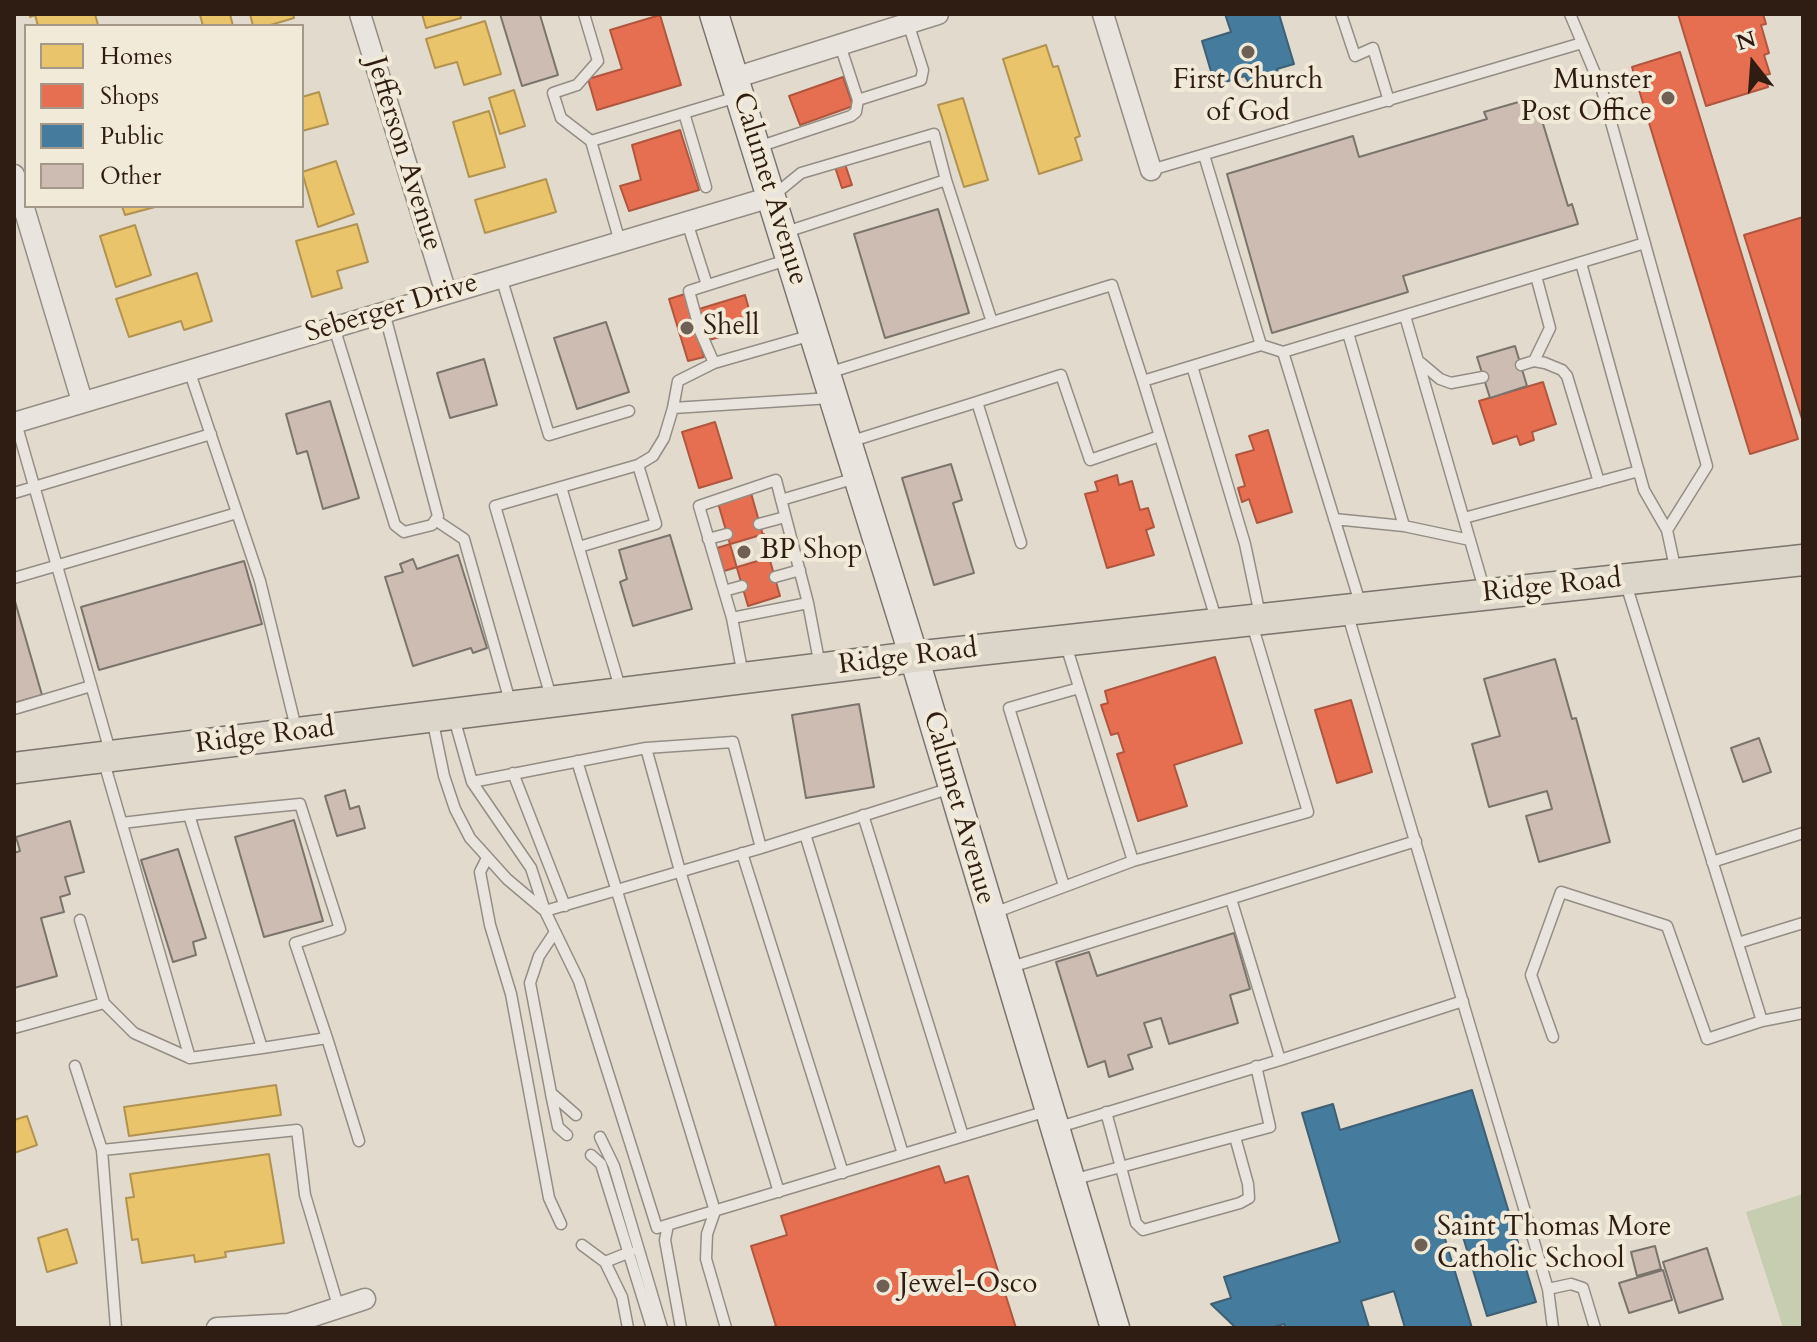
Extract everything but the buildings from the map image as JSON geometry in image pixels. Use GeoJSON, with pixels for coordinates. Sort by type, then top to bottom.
{"type":"FeatureCollection","features":[{"type":"Feature","properties":{"kind":"main road","name":"Calumet Avenue"},"geometry":{"type":"LineString","coordinates":[[714,14],[914,657],[1115,1328]]}},
{"type":"Feature","properties":{"kind":"main road","name":"Ridge Road"},"geometry":{"type":"LineString","coordinates":[[14,768],[914,657],[1803,560]]}},
{"type":"Feature","properties":{"kind":"street","name":"Jefferson Avenue"},"geometry":{"type":"LineString","coordinates":[[360,14],[446,293]]}},
{"type":"Feature","properties":{"kind":"street"},"geometry":{"type":"LineString","coordinates":[[737,87],[898,22],[938,14]]}},
{"type":"Feature","properties":{"kind":"street"},"geometry":{"type":"LineString","coordinates":[[1103,14],[1151,170]]}},
{"type":"Feature","properties":{"kind":"street"},"geometry":{"type":"LineString","coordinates":[[14,175],[82,401]]}},
{"type":"Feature","properties":{"kind":"street","name":"Seberger Drive"},"geometry":{"type":"LineString","coordinates":[[15,423],[771,197]]}},
{"type":"Feature","properties":{"kind":"street"},"geometry":{"type":"LineString","coordinates":[[217,1328],[289,1324],[365,1299]]}},
{"type":"Feature","properties":{"kind":"lane"},"geometry":{"type":"LineString","coordinates":[[584,14],[598,61],[577,85],[553,93],[561,118],[591,141],[620,242]]}},
{"type":"Feature","properties":{"kind":"lane"},"geometry":{"type":"LineString","coordinates":[[1341,14],[1355,56],[1373,48],[1389,101]]}},
{"type":"Feature","properties":{"kind":"lane"},"geometry":{"type":"LineString","coordinates":[[1570,14],[1602,90],[1707,466],[1667,530]]}},
{"type":"Feature","properties":{"kind":"lane"},"geometry":{"type":"LineString","coordinates":[[858,100],[921,80],[923,70],[898,22]]}},
{"type":"Feature","properties":{"kind":"lane"},"geometry":{"type":"LineString","coordinates":[[1151,170],[1582,43]]}},
{"type":"Feature","properties":{"kind":"lane"},"geometry":{"type":"LineString","coordinates":[[756,148],[856,112],[858,100],[840,45]]}},
{"type":"Feature","properties":{"kind":"lane"},"geometry":{"type":"LineString","coordinates":[[591,141],[684,113],[737,87]]}},
{"type":"Feature","properties":{"kind":"lane"},"geometry":{"type":"LineString","coordinates":[[684,113],[706,187]]}},
{"type":"Feature","properties":{"kind":"lane"},"geometry":{"type":"LineString","coordinates":[[771,197],[801,173],[934,134],[992,322]]}},
{"type":"Feature","properties":{"kind":"lane"},"geometry":{"type":"LineString","coordinates":[[1204,155],[1261,345]]}},
{"type":"Feature","properties":{"kind":"lane"},"geometry":{"type":"LineString","coordinates":[[714,363],[700,331],[689,291],[786,246],[946,180]]}},
{"type":"Feature","properties":{"kind":"lane"},"geometry":{"type":"LineString","coordinates":[[687,222],[707,285]]}},
{"type":"Feature","properties":{"kind":"lane"},"geometry":{"type":"LineString","coordinates":[[1143,381],[1261,345],[1283,352],[1645,243]]}},
{"type":"Feature","properties":{"kind":"lane"},"geometry":{"type":"LineString","coordinates":[[1581,263],[1644,490],[1667,530],[1677,574]]}},
{"type":"Feature","properties":{"kind":"lane"},"geometry":{"type":"LineString","coordinates":[[1534,361],[1548,335],[1550,321],[1536,276]]}},
{"type":"Feature","properties":{"kind":"lane"},"geometry":{"type":"LineString","coordinates":[[501,277],[549,435],[629,411]]}},
{"type":"Feature","properties":{"kind":"lane"},"geometry":{"type":"LineString","coordinates":[[673,408],[830,386],[992,322],[1112,285],[1218,624]]}},
{"type":"Feature","properties":{"kind":"lane"},"geometry":{"type":"LineString","coordinates":[[384,312],[437,521]]}},
{"type":"Feature","properties":{"kind":"lane"},"geometry":{"type":"LineString","coordinates":[[1405,316],[1486,594]]}},
{"type":"Feature","properties":{"kind":"lane"},"geometry":{"type":"LineString","coordinates":[[334,327],[395,525],[404,532],[437,521]]}},
{"type":"Feature","properties":{"kind":"lane"},"geometry":{"type":"LineString","coordinates":[[1348,333],[1404,526]]}},
{"type":"Feature","properties":{"kind":"lane"},"geometry":{"type":"LineString","coordinates":[[552,701],[495,506],[638,465],[653,456],[664,438],[678,381],[714,363],[814,334]]}},
{"type":"Feature","properties":{"kind":"lane"},"geometry":{"type":"LineString","coordinates":[[1283,352],[1334,519],[1354,609],[1416,841],[1548,1289],[1553,1328]]}},
{"type":"Feature","properties":{"kind":"lane"},"geometry":{"type":"LineString","coordinates":[[1418,360],[1430,372],[1451,383],[1483,377]]}},
{"type":"Feature","properties":{"kind":"lane"},"geometry":{"type":"LineString","coordinates":[[1521,365],[1534,361],[1555,366],[1567,376],[1599,482]]}},
{"type":"Feature","properties":{"kind":"lane"},"geometry":{"type":"LineString","coordinates":[[990,914],[1133,861],[1308,812],[1256,620],[1245,544],[1192,366]]}},
{"type":"Feature","properties":{"kind":"lane"},"geometry":{"type":"LineString","coordinates":[[189,370],[260,581],[297,733]]}},
{"type":"Feature","properties":{"kind":"lane"},"geometry":{"type":"LineString","coordinates":[[847,442],[1061,375],[1090,460],[1160,436]]}},
{"type":"Feature","properties":{"kind":"lane"},"geometry":{"type":"LineString","coordinates":[[977,402],[1021,543]]}},
{"type":"Feature","properties":{"kind":"lane"},"geometry":{"type":"LineString","coordinates":[[15,423],[91,686],[122,823],[190,1058]]}},
{"type":"Feature","properties":{"kind":"lane"},"geometry":{"type":"LineString","coordinates":[[14,493],[211,434]]}},
{"type":"Feature","properties":{"kind":"lane"},"geometry":{"type":"LineString","coordinates":[[579,547],[656,524],[638,465]]}},
{"type":"Feature","properties":{"kind":"lane"},"geometry":{"type":"LineString","coordinates":[[1464,518],[1639,471]]}},
{"type":"Feature","properties":{"kind":"lane"},"geometry":{"type":"LineString","coordinates":[[781,500],[858,477]]}},
{"type":"Feature","properties":{"kind":"lane"},"geometry":{"type":"LineString","coordinates":[[744,678],[732,618],[699,506],[776,480],[808,603],[820,668]]}},
{"type":"Feature","properties":{"kind":"lane"},"geometry":{"type":"LineString","coordinates":[[561,487],[622,693]]}},
{"type":"Feature","properties":{"kind":"lane"},"geometry":{"type":"LineString","coordinates":[[14,578],[237,513]]}},
{"type":"Feature","properties":{"kind":"lane"},"geometry":{"type":"LineString","coordinates":[[759,524],[785,517]]}},
{"type":"Feature","properties":{"kind":"lane"},"geometry":{"type":"LineString","coordinates":[[1334,519],[1404,526],[1470,540]]}},
{"type":"Feature","properties":{"kind":"lane"},"geometry":{"type":"LineString","coordinates":[[437,521],[464,539],[511,707]]}},
{"type":"Feature","properties":{"kind":"lane"},"geometry":{"type":"LineString","coordinates":[[708,539],[727,534]]}},
{"type":"Feature","properties":{"kind":"lane"},"geometry":{"type":"LineString","coordinates":[[775,577],[800,570]]}},
{"type":"Feature","properties":{"kind":"lane"},"geometry":{"type":"LineString","coordinates":[[1624,579],[1762,1021]]}},
{"type":"Feature","properties":{"kind":"lane"},"geometry":{"type":"LineString","coordinates":[[724,591],[742,586]]}},
{"type":"Feature","properties":{"kind":"lane"},"geometry":{"type":"LineString","coordinates":[[732,618],[808,603]]}},
{"type":"Feature","properties":{"kind":"lane"},"geometry":{"type":"LineString","coordinates":[[1065,640],[1133,861]]}},
{"type":"Feature","properties":{"kind":"lane"},"geometry":{"type":"LineString","coordinates":[[14,709],[91,686]]}},
{"type":"Feature","properties":{"kind":"lane"},"geometry":{"type":"LineString","coordinates":[[1064,886],[1009,708],[1079,688]]}},
{"type":"Feature","properties":{"kind":"lane"},"geometry":{"type":"LineString","coordinates":[[442,715],[472,782],[531,868],[545,911],[579,981],[657,1228],[963,1136],[1106,1112],[1463,1001]]}},
{"type":"Feature","properties":{"kind":"lane"},"geometry":{"type":"LineString","coordinates":[[442,715],[444,776],[455,809],[470,838],[507,879],[545,911]]}},
{"type":"Feature","properties":{"kind":"lane"},"geometry":{"type":"LineString","coordinates":[[472,782],[646,748],[733,742],[761,848]]}},
{"type":"Feature","properties":{"kind":"lane"},"geometry":{"type":"LineString","coordinates":[[646,748],[680,871],[779,1192]]}},
{"type":"Feature","properties":{"kind":"lane"},"geometry":{"type":"LineString","coordinates":[[577,761],[715,1211],[707,1234],[706,1259],[726,1328]]}},
{"type":"Feature","properties":{"kind":"lane"},"geometry":{"type":"LineString","coordinates":[[513,773],[565,906]]}},
{"type":"Feature","properties":{"kind":"lane"},"geometry":{"type":"LineString","coordinates":[[545,911],[761,848],[952,787]]}},
{"type":"Feature","properties":{"kind":"lane"},"geometry":{"type":"LineString","coordinates":[[122,823],[300,804],[340,929],[295,943],[359,1141]]}},
{"type":"Feature","properties":{"kind":"lane"},"geometry":{"type":"LineString","coordinates":[[189,815],[262,1048]]}},
{"type":"Feature","properties":{"kind":"lane"},"geometry":{"type":"LineString","coordinates":[[863,815],[963,1136]]}},
{"type":"Feature","properties":{"kind":"lane"},"geometry":{"type":"LineString","coordinates":[[1712,862],[1803,833]]}},
{"type":"Feature","properties":{"kind":"lane"},"geometry":{"type":"LineString","coordinates":[[805,834],[903,1154]]}},
{"type":"Feature","properties":{"kind":"lane"},"geometry":{"type":"LineString","coordinates":[[1006,969],[1416,841]]}},
{"type":"Feature","properties":{"kind":"lane"},"geometry":{"type":"LineString","coordinates":[[742,853],[843,1173]]}},
{"type":"Feature","properties":{"kind":"lane"},"geometry":{"type":"LineString","coordinates":[[487,858],[480,872],[490,925],[511,994],[549,1198],[561,1224]]}},
{"type":"Feature","properties":{"kind":"lane"},"geometry":{"type":"LineString","coordinates":[[1553,1037],[1531,975],[1561,892],[1667,926],[1707,1039],[1762,1021],[1803,1013]]}},
{"type":"Feature","properties":{"kind":"lane"},"geometry":{"type":"LineString","coordinates":[[1231,899],[1280,1060]]}},
{"type":"Feature","properties":{"kind":"lane"},"geometry":{"type":"LineString","coordinates":[[80,920],[104,1003],[134,1033],[190,1058],[327,1038]]}},
{"type":"Feature","properties":{"kind":"lane"},"geometry":{"type":"LineString","coordinates":[[1738,943],[1803,923]]}},
{"type":"Feature","properties":{"kind":"lane"},"geometry":{"type":"LineString","coordinates":[[555,932],[539,956],[530,983],[558,1127],[567,1135]]}},
{"type":"Feature","properties":{"kind":"lane"},"geometry":{"type":"LineString","coordinates":[[14,1028],[104,1003]]}},
{"type":"Feature","properties":{"kind":"lane"},"geometry":{"type":"LineString","coordinates":[[75,1066],[102,1150],[116,1328]]}},
{"type":"Feature","properties":{"kind":"lane"},"geometry":{"type":"LineString","coordinates":[[1070,1181],[1270,1127],[1256,1066]]}},
{"type":"Feature","properties":{"kind":"lane"},"geometry":{"type":"LineString","coordinates":[[551,1093],[576,1115]]}},
{"type":"Feature","properties":{"kind":"lane"},"geometry":{"type":"LineString","coordinates":[[1106,1112],[1136,1223],[1143,1230],[1249,1198],[1235,1137]]}},
{"type":"Feature","properties":{"kind":"lane"},"geometry":{"type":"LineString","coordinates":[[102,1150],[297,1130],[305,1195],[339,1309]]}},
{"type":"Feature","properties":{"kind":"lane"},"geometry":{"type":"LineString","coordinates":[[600,1137],[614,1166],[662,1328]]}},
{"type":"Feature","properties":{"kind":"lane"},"geometry":{"type":"LineString","coordinates":[[591,1155],[601,1164],[652,1328]]}},
{"type":"Feature","properties":{"kind":"lane"},"geometry":{"type":"LineString","coordinates":[[668,1225],[665,1240],[681,1328]]}},
{"type":"Feature","properties":{"kind":"lane"},"geometry":{"type":"LineString","coordinates":[[582,1245],[605,1262],[622,1297],[628,1328]]}},
{"type":"Feature","properties":{"kind":"lane"},"geometry":{"type":"LineString","coordinates":[[605,1262],[630,1252]]}},
{"type":"Feature","properties":{"kind":"lane"},"geometry":{"type":"LineString","coordinates":[[1548,1289],[1571,1284],[1583,1288],[1595,1328]]}},
{"type":"Feature","properties":{"kind":"green space"},"geometry":{"type":"Polygon","coordinates":[[[1803,1194],[1803,1328],[1783,1328],[1746,1212],[1803,1194]]]}},
{"type":"Feature","properties":{"kind":"place","name":"First Church of God"},"geometry":{"type":"Point","coordinates":[1248,52]}},
{"type":"Feature","properties":{"kind":"place","name":"Munster Post Office"},"geometry":{"type":"Point","coordinates":[1668,98]}},
{"type":"Feature","properties":{"kind":"place","name":"Shell"},"geometry":{"type":"Point","coordinates":[687,328]}},
{"type":"Feature","properties":{"kind":"place","name":"BP Shop"},"geometry":{"type":"Point","coordinates":[744,552]}},
{"type":"Feature","properties":{"kind":"place","name":"Saint Thomas More Catholic School"},"geometry":{"type":"Point","coordinates":[1421,1245]}},
{"type":"Feature","properties":{"kind":"place","name":"Jewel-Osco"},"geometry":{"type":"Point","coordinates":[883,1286]}}]}
